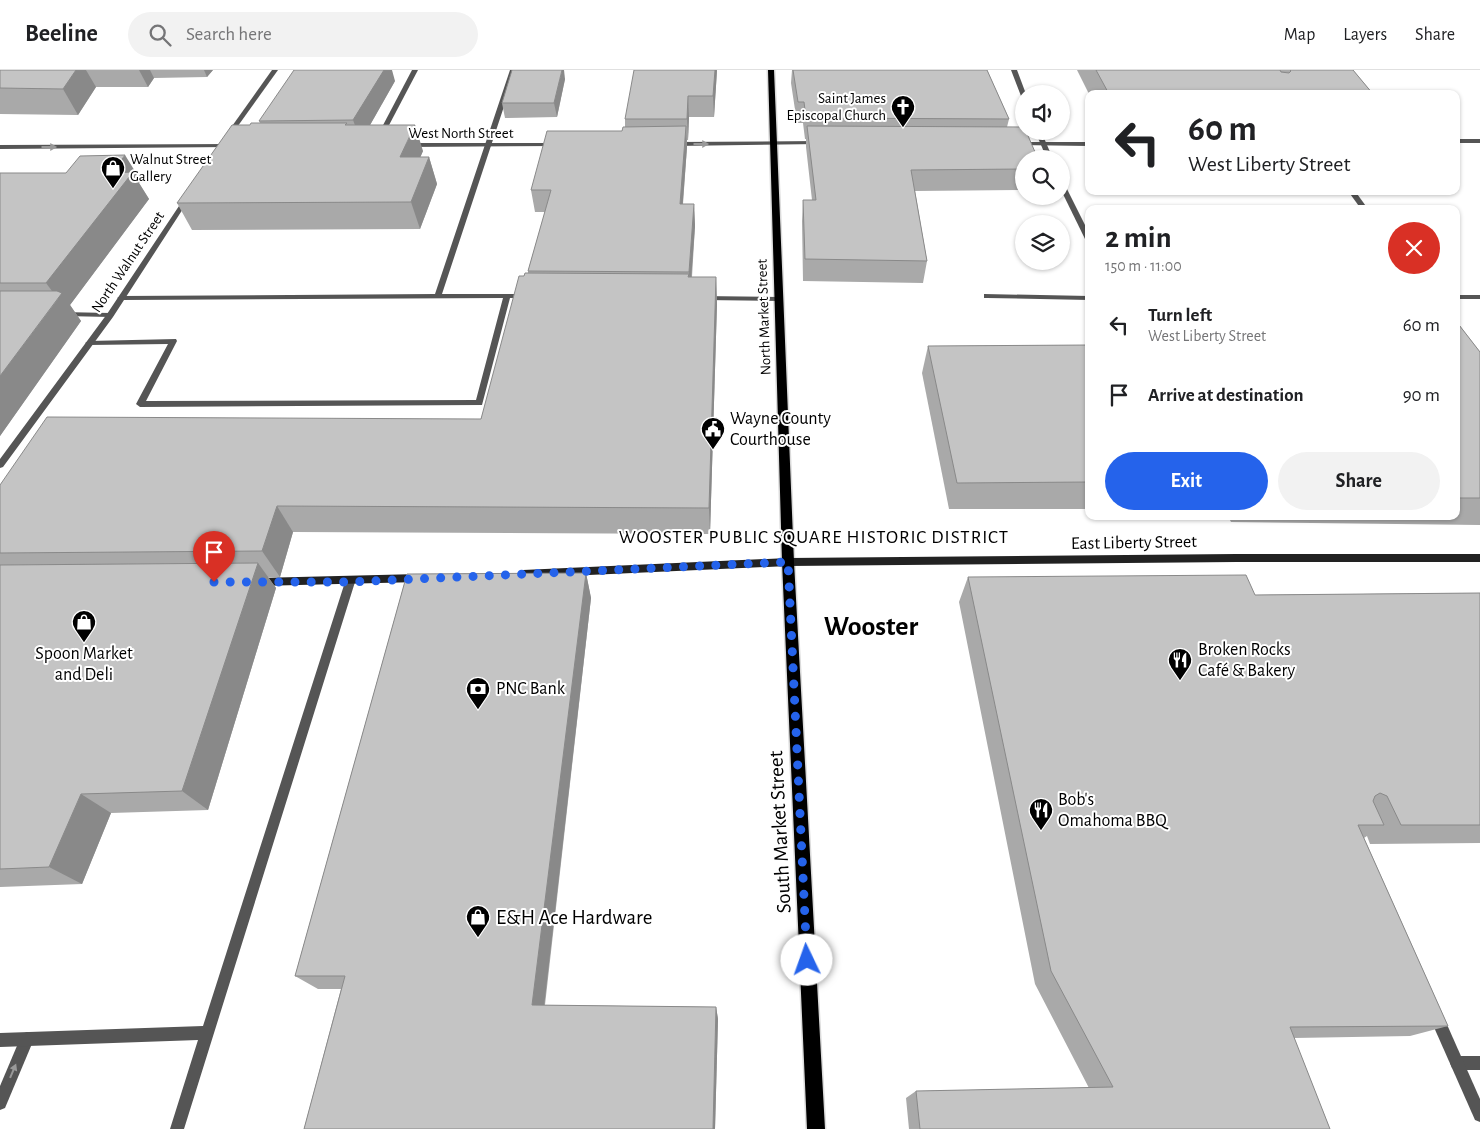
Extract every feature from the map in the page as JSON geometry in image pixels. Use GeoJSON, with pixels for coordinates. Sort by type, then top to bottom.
{"type":"FeatureCollection","features":[{"type":"Feature","properties":{"kind":"main road","name":"North Market Street"},"geometry":{"type":"LineString","coordinates":[[770,70],[788,562]]}},
{"type":"Feature","properties":{"kind":"main road","name":"East Liberty Street"},"geometry":{"type":"LineString","coordinates":[[509,574],[788,562],[1480,558]]}},
{"type":"Feature","properties":{"kind":"main road","name":"South Market Street"},"geometry":{"type":"LineString","coordinates":[[788,562],[816,1129]]}},
{"type":"Feature","properties":{"kind":"main road"},"geometry":{"type":"LineString","coordinates":[[243,582],[350,582],[430,578]]}},
{"type":"Feature","properties":{"kind":"street"},"geometry":{"type":"LineString","coordinates":[[216,154],[275,70]]}},
{"type":"Feature","properties":{"kind":"street"},"geometry":{"type":"LineString","coordinates":[[384,129],[415,70]]}},
{"type":"Feature","properties":{"kind":"street"},"geometry":{"type":"LineString","coordinates":[[438,296],[513,70]]}},
{"type":"Feature","properties":{"kind":"street"},"geometry":{"type":"LineString","coordinates":[[1014,70],[1020,85]]}},
{"type":"Feature","properties":{"kind":"street"},"geometry":{"type":"LineString","coordinates":[[1041,140],[1046,150]]}},
{"type":"Feature","properties":{"kind":"street"},"geometry":{"type":"LineString","coordinates":[[1460,141],[1480,141]]}},
{"type":"Feature","properties":{"kind":"street"},"geometry":{"type":"LineString","coordinates":[[664,144],[823,143]]}},
{"type":"Feature","properties":{"kind":"street"},"geometry":{"type":"LineString","coordinates":[[1013,144],[1085,144]]}},
{"type":"Feature","properties":{"kind":"street","name":"West North Street"},"geometry":{"type":"LineString","coordinates":[[399,145],[566,145]]}},
{"type":"Feature","properties":{"kind":"street"},"geometry":{"type":"LineString","coordinates":[[0,147],[241,146]]}},
{"type":"Feature","properties":{"kind":"street","name":"North Walnut Street"},"geometry":{"type":"LineString","coordinates":[[0,465],[110,315],[190,194]]}},
{"type":"Feature","properties":{"kind":"street"},"geometry":{"type":"LineString","coordinates":[[1354,195],[1362,205]]}},
{"type":"Feature","properties":{"kind":"street"},"geometry":{"type":"LineString","coordinates":[[1070,202],[1085,233]]}},
{"type":"Feature","properties":{"kind":"street"},"geometry":{"type":"LineString","coordinates":[[89,343],[173,341],[140,404],[479,403],[507,296]]}},
{"type":"Feature","properties":{"kind":"street"},"geometry":{"type":"LineString","coordinates":[[121,298],[536,296]]}},
{"type":"Feature","properties":{"kind":"street"},"geometry":{"type":"LineString","coordinates":[[988,296],[1085,298]]}},
{"type":"Feature","properties":{"kind":"street"},"geometry":{"type":"LineString","coordinates":[[1460,297],[1480,297]]}},
{"type":"Feature","properties":{"kind":"street"},"geometry":{"type":"LineString","coordinates":[[691,298],[779,299]]}},
{"type":"Feature","properties":{"kind":"street"},"geometry":{"type":"LineString","coordinates":[[59,314],[110,315]]}},
{"type":"Feature","properties":{"kind":"street"},"geometry":{"type":"LineString","coordinates":[[177,1129],[350,582]]}},
{"type":"Feature","properties":{"kind":"street"},"geometry":{"type":"LineString","coordinates":[[1430,1001],[1480,1115]]}},
{"type":"Feature","properties":{"kind":"street"},"geometry":{"type":"LineString","coordinates":[[0,1040],[208,1033]]}},
{"type":"Feature","properties":{"kind":"street"},"geometry":{"type":"LineString","coordinates":[[0,1103],[27,1039]]}},
{"type":"Feature","properties":{"kind":"street"},"geometry":{"type":"LineString","coordinates":[[1457,1063],[1480,1063]]}},
{"type":"Feature","properties":{"kind":"building"},"geometry":{"type":"Polygon","coordinates":[[[0,70],[76,70],[63,89],[0,88],[0,70]]]}},
{"type":"Feature","properties":{"kind":"building"},"geometry":{"type":"Polygon","coordinates":[[[294,70],[384,70],[353,120],[259,121],[294,70]]]}},
{"type":"Feature","properties":{"kind":"building"},"geometry":{"type":"Polygon","coordinates":[[[512,70],[562,70],[554,103],[502,103],[512,70]]]}},
{"type":"Feature","properties":{"kind":"building"},"geometry":{"type":"Polygon","coordinates":[[[634,70],[715,70],[713,96],[688,96],[687,119],[625,119],[634,70]]]}},
{"type":"Feature","properties":{"kind":"building"},"geometry":{"type":"Polygon","coordinates":[[[793,70],[987,70],[1009,119],[806,118],[804,102],[798,102],[793,70]]]}},
{"type":"Feature","properties":{"kind":"building"},"geometry":{"type":"Polygon","coordinates":[[[1096,70],[1280,70],[1281,72],[1289,73],[1290,70],[1353,70],[1370,90],[1107,90],[1096,70]]]}},
{"type":"Feature","properties":{"kind":"building"},"geometry":{"type":"Polygon","coordinates":[[[251,123],[415,125],[400,157],[429,157],[411,202],[177,203],[232,125],[250,125],[251,123]]]}},
{"type":"Feature","properties":{"kind":"building"},"geometry":{"type":"Polygon","coordinates":[[[686,126],[680,204],[694,204],[689,272],[528,271],[551,190],[531,190],[547,131],[622,131],[623,127],[686,126]]]}},
{"type":"Feature","properties":{"kind":"building"},"geometry":{"type":"Polygon","coordinates":[[[807,126],[1015,127],[1015,140],[1030,140],[1034,150],[1015,150],[1015,169],[911,170],[927,261],[805,259],[803,200],[816,200],[807,126]]]}},
{"type":"Feature","properties":{"kind":"building"},"geometry":{"type":"Polygon","coordinates":[[[125,155],[112,173],[133,172],[46,283],[0,283],[0,173],[66,173],[80,156],[125,155]]]}},
{"type":"Feature","properties":{"kind":"building"},"geometry":{"type":"Polygon","coordinates":[[[525,273],[689,274],[688,277],[716,277],[709,508],[277,506],[262,551],[0,553],[0,485],[47,417],[481,419],[519,276],[524,276],[525,273]]]}},
{"type":"Feature","properties":{"kind":"building"},"geometry":{"type":"Polygon","coordinates":[[[0,291],[57,291],[62,293],[0,376],[0,291]]]}},
{"type":"Feature","properties":{"kind":"building"},"geometry":{"type":"Polygon","coordinates":[[[1460,326],[1480,352],[1480,498],[1460,498],[1460,326]]]}},
{"type":"Feature","properties":{"kind":"building"},"geometry":{"type":"Polygon","coordinates":[[[1085,345],[1085,482],[957,483],[928,346],[1085,345]]]}},
{"type":"Feature","properties":{"kind":"building"},"geometry":{"type":"Polygon","coordinates":[[[258,563],[182,791],[81,794],[49,867],[0,869],[0,565],[258,563]]]}},
{"type":"Feature","properties":{"kind":"building"},"geometry":{"type":"Polygon","coordinates":[[[586,573],[532,1005],[716,1007],[713,1129],[304,1129],[345,976],[295,976],[407,574],[586,573]]]}},
{"type":"Feature","properties":{"kind":"building"},"geometry":{"type":"Polygon","coordinates":[[[1246,575],[1255,595],[1480,593],[1480,825],[1401,825],[1387,796],[1380,793],[1375,796],[1373,801],[1384,825],[1358,825],[1448,1026],[1290,1027],[1330,1129],[920,1129],[916,1091],[1113,1087],[1051,971],[968,577],[1246,575]]]}},
{"type":"Feature","properties":{"kind":"place","name":"Saint James Episcopal Church"},"geometry":{"type":"Point","coordinates":[903,128]}},
{"type":"Feature","properties":{"kind":"place","name":"Walnut Street Gallery"},"geometry":{"type":"Point","coordinates":[113,189]}},
{"type":"Feature","properties":{"kind":"place","name":"Wayne County Courthouse"},"geometry":{"type":"Point","coordinates":[713,450]}},
{"type":"Feature","properties":{"kind":"place","name":"Spoon Market and Deli"},"geometry":{"type":"Point","coordinates":[84,643]}},
{"type":"Feature","properties":{"kind":"place","name":"Broken Rocks Café & Bakery"},"geometry":{"type":"Point","coordinates":[1180,681]}},
{"type":"Feature","properties":{"kind":"place","name":"PNC Bank"},"geometry":{"type":"Point","coordinates":[478,710]}},
{"type":"Feature","properties":{"kind":"place","name":"Bob's Omahoma BBQ"},"geometry":{"type":"Point","coordinates":[1041,831]}},
{"type":"Feature","properties":{"kind":"place","name":"E&H Ace Hardware"},"geometry":{"type":"Point","coordinates":[478,938]}},
{"type":"Feature","properties":{"kind":"district","name":"WOOSTER PUBLIC SQUARE HISTORIC DISTRICT"},"geometry":{"type":"Point","coordinates":[814,537]}},
{"type":"Feature","properties":{"kind":"district","name":"Wooster"},"geometry":{"type":"Point","coordinates":[871,627]}},
{"type":"Feature","properties":{"kind":"route"},"geometry":{"type":"LineString","coordinates":[[214,582],[350,582],[788,562],[807,960]]}}]}
